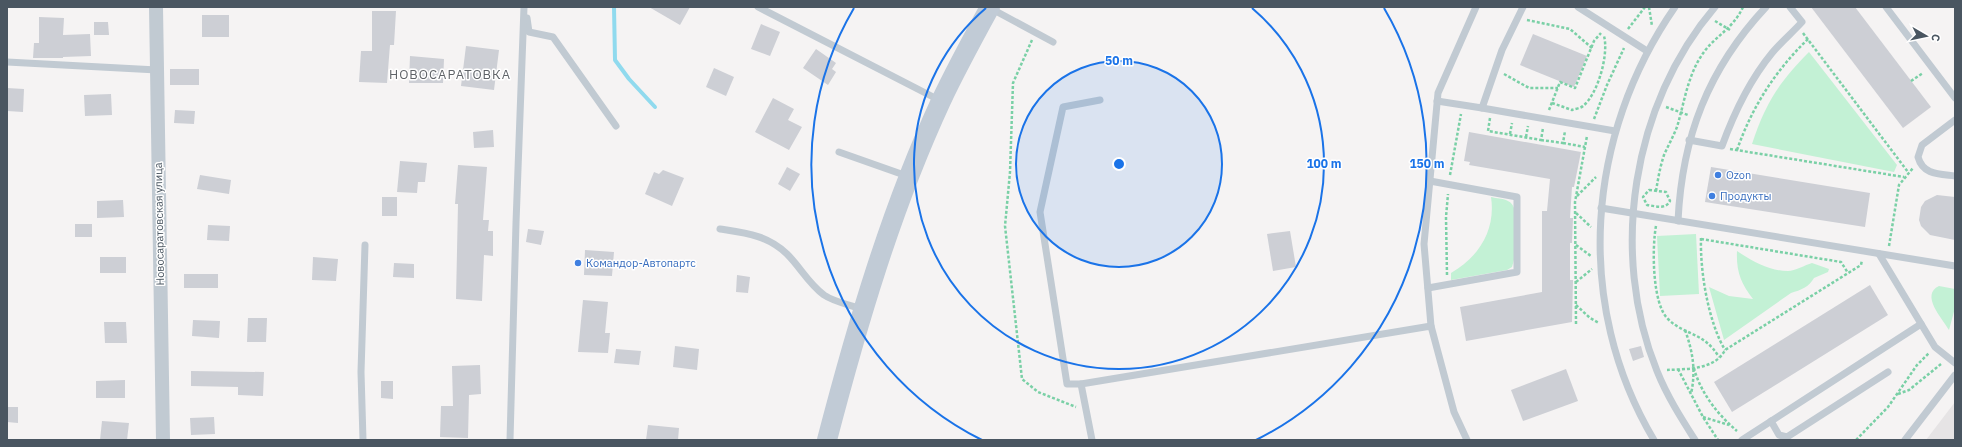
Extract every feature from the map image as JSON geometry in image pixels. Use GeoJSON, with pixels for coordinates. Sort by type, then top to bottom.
{"type":"FeatureCollection","features":[{"type":"Feature","properties":{"kind":"main road"},"geometry":{"type":"LineString","coordinates":[[827,440],[864,310],[882,253],[909,177],[941,101],[990,7]]}},
{"type":"Feature","properties":{"kind":"street","name":"Новосаратовская улица"},"geometry":{"type":"LineString","coordinates":[[156,7],[163,440]]}},
{"type":"Feature","properties":{"kind":"lane"},"geometry":{"type":"LineString","coordinates":[[524,7],[529,32],[553,37],[616,126]]}},
{"type":"Feature","properties":{"kind":"lane"},"geometry":{"type":"LineString","coordinates":[[510,440],[515,239],[524,7]]}},
{"type":"Feature","properties":{"kind":"lane"},"geometry":{"type":"LineString","coordinates":[[758,7],[941,101]]}},
{"type":"Feature","properties":{"kind":"lane"},"geometry":{"type":"LineString","coordinates":[[990,7],[1053,42]]}},
{"type":"Feature","properties":{"kind":"lane"},"geometry":{"type":"LineString","coordinates":[[1467,440],[1454,412],[1431,326],[1424,244],[1438,93],[1476,7]]}},
{"type":"Feature","properties":{"kind":"lane"},"geometry":{"type":"LineString","coordinates":[[1482,108],[1502,50],[1523,7]]}},
{"type":"Feature","properties":{"kind":"lane"},"geometry":{"type":"LineString","coordinates":[[1578,7],[1647,52]]}},
{"type":"Feature","properties":{"kind":"lane"},"geometry":{"type":"LineString","coordinates":[[1654,440],[1627,385],[1610,329],[1600,262],[1601,208],[1606,168],[1615,131],[1625,101],[1653,40],[1675,7]]}},
{"type":"Feature","properties":{"kind":"lane"},"geometry":{"type":"LineString","coordinates":[[1696,440],[1669,396],[1657,372],[1647,339],[1637,296],[1633,267],[1632,213],[1647,135],[1658,104],[1671,73],[1685,48],[1715,7]]}},
{"type":"Feature","properties":{"kind":"lane"},"geometry":{"type":"LineString","coordinates":[[1678,220],[1681,176],[1689,140],[1696,118],[1715,75],[1740,36],[1766,7]]}},
{"type":"Feature","properties":{"kind":"lane"},"geometry":{"type":"LineString","coordinates":[[1689,140],[1722,146],[1729,125],[1756,73],[1772,52],[1802,22],[1790,7]]}},
{"type":"Feature","properties":{"kind":"lane"},"geometry":{"type":"LineString","coordinates":[[1887,7],[1955,98]]}},
{"type":"Feature","properties":{"kind":"lane"},"geometry":{"type":"LineString","coordinates":[[7,62],[157,70]]}},
{"type":"Feature","properties":{"kind":"lane"},"geometry":{"type":"LineString","coordinates":[[1100,100],[1063,107],[1040,212],[1067,384],[1081,384],[1431,326]]}},
{"type":"Feature","properties":{"kind":"lane"},"geometry":{"type":"LineString","coordinates":[[1437,101],[1615,131]]}},
{"type":"Feature","properties":{"kind":"lane"},"geometry":{"type":"LineString","coordinates":[[1955,120],[1922,145],[1918,157],[1920,164],[1924,169],[1930,172],[1955,176]]}},
{"type":"Feature","properties":{"kind":"lane"},"geometry":{"type":"LineString","coordinates":[[839,152],[909,177]]}},
{"type":"Feature","properties":{"kind":"lane"},"geometry":{"type":"LineString","coordinates":[[1428,288],[1516,272],[1517,197],[1430,181]]}},
{"type":"Feature","properties":{"kind":"lane"},"geometry":{"type":"LineString","coordinates":[[1601,208],[1955,266]]}},
{"type":"Feature","properties":{"kind":"lane"},"geometry":{"type":"LineString","coordinates":[[720,229],[756,235],[772,243],[787,255],[812,284],[826,296],[864,310]]}},
{"type":"Feature","properties":{"kind":"lane"},"geometry":{"type":"LineString","coordinates":[[363,440],[361,372],[366,245]]}},
{"type":"Feature","properties":{"kind":"lane"},"geometry":{"type":"LineString","coordinates":[[1879,254],[1935,347],[1955,363]]}},
{"type":"Feature","properties":{"kind":"lane"},"geometry":{"type":"LineString","coordinates":[[1743,439],[1921,324]]}},
{"type":"Feature","properties":{"kind":"lane"},"geometry":{"type":"LineString","coordinates":[[1771,421],[1780,435],[1787,437],[1888,372]]}},
{"type":"Feature","properties":{"kind":"lane"},"geometry":{"type":"LineString","coordinates":[[1905,440],[1955,375]]}},
{"type":"Feature","properties":{"kind":"lane"},"geometry":{"type":"LineString","coordinates":[[1081,384],[1092,440]]}},
{"type":"Feature","properties":{"kind":"path"},"geometry":{"type":"LineString","coordinates":[[1627,30],[1645,7]]}},
{"type":"Feature","properties":{"kind":"path"},"geometry":{"type":"LineString","coordinates":[[1649,7],[1653,40]]}},
{"type":"Feature","properties":{"kind":"path"},"geometry":{"type":"LineString","coordinates":[[1656,191],[1659,170],[1681,113],[1691,73],[1701,56],[1713,41],[1729,29],[1738,18],[1743,7]]}},
{"type":"Feature","properties":{"kind":"path"},"geometry":{"type":"LineString","coordinates":[[1523,27],[1530,14]]}},
{"type":"Feature","properties":{"kind":"path"},"geometry":{"type":"LineString","coordinates":[[1708,16],[1740,36]]}},
{"type":"Feature","properties":{"kind":"path"},"geometry":{"type":"LineString","coordinates":[[1576,324],[1576,196],[1588,132],[1592,127],[1607,85],[1632,34],[1610,19],[1606,25]]}},
{"type":"Feature","properties":{"kind":"path"},"geometry":{"type":"LineString","coordinates":[[1526,20],[1570,29],[1592,48]]}},
{"type":"Feature","properties":{"kind":"path"},"geometry":{"type":"LineString","coordinates":[[1798,26],[1908,172]]}},
{"type":"Feature","properties":{"kind":"path"},"geometry":{"type":"LineString","coordinates":[[1552,102],[1572,110],[1583,106],[1592,93],[1606,56],[1606,43],[1602,30],[1592,48],[1575,88],[1560,82],[1559,84]]}},
{"type":"Feature","properties":{"kind":"path"},"geometry":{"type":"LineString","coordinates":[[1035,32],[1013,83],[1010,172],[1005,226],[1022,379],[1038,392],[1076,408],[1088,418]]}},
{"type":"Feature","properties":{"kind":"path"},"geometry":{"type":"LineString","coordinates":[[1737,150],[1751,115],[1767,87],[1782,67],[1808,39]]}},
{"type":"Feature","properties":{"kind":"path"},"geometry":{"type":"LineString","coordinates":[[1502,81],[1506,67]]}},
{"type":"Feature","properties":{"kind":"path"},"geometry":{"type":"LineString","coordinates":[[1912,81],[1923,72]]}},
{"type":"Feature","properties":{"kind":"path"},"geometry":{"type":"LineString","coordinates":[[1504,74],[1529,88],[1558,88]]}},
{"type":"Feature","properties":{"kind":"path"},"geometry":{"type":"LineString","coordinates":[[1658,104],[1696,118]]}},
{"type":"Feature","properties":{"kind":"path"},"geometry":{"type":"LineString","coordinates":[[1510,134],[1513,119]]}},
{"type":"Feature","properties":{"kind":"path"},"geometry":{"type":"LineString","coordinates":[[1526,137],[1529,122]]}},
{"type":"Feature","properties":{"kind":"path"},"geometry":{"type":"LineString","coordinates":[[1563,143],[1566,123]]}},
{"type":"Feature","properties":{"kind":"path"},"geometry":{"type":"LineString","coordinates":[[1541,140],[1585,148]]}},
{"type":"Feature","properties":{"kind":"path"},"geometry":{"type":"LineString","coordinates":[[1732,149],[1904,177]]}},
{"type":"Feature","properties":{"kind":"path"},"geometry":{"type":"LineString","coordinates":[[1888,255],[1899,185],[1908,172],[1920,164]]}},
{"type":"Feature","properties":{"kind":"path"},"geometry":{"type":"LineString","coordinates":[[1576,196],[1606,168]]}},
{"type":"Feature","properties":{"kind":"path"},"geometry":{"type":"LineString","coordinates":[[1649,190],[1656,191],[1666,192],[1670,201],[1668,205],[1664,207],[1647,205],[1644,197],[1645,192],[1649,190]]}},
{"type":"Feature","properties":{"kind":"path"},"geometry":{"type":"LineString","coordinates":[[1575,213],[1600,234]]}},
{"type":"Feature","properties":{"kind":"path"},"geometry":{"type":"LineString","coordinates":[[1657,217],[1653,238],[1654,268],[1661,311],[1668,319],[1708,343],[1719,357]]}},
{"type":"Feature","properties":{"kind":"path"},"geometry":{"type":"LineString","coordinates":[[1702,224],[1701,239],[1706,293],[1720,342],[1725,350]]}},
{"type":"Feature","properties":{"kind":"path"},"geometry":{"type":"LineString","coordinates":[[1701,239],[1841,262],[1848,273]]}},
{"type":"Feature","properties":{"kind":"path"},"geometry":{"type":"LineString","coordinates":[[1576,244],[1600,262],[1576,283]]}},
{"type":"Feature","properties":{"kind":"path"},"geometry":{"type":"LineString","coordinates":[[1881,245],[1896,247]]}},
{"type":"Feature","properties":{"kind":"path"},"geometry":{"type":"LineString","coordinates":[[1657,372],[1703,367],[1719,357],[1725,350],[1861,265],[1864,251]]}},
{"type":"Feature","properties":{"kind":"path"},"geometry":{"type":"LineString","coordinates":[[1576,305],[1590,318],[1610,329]]}},
{"type":"Feature","properties":{"kind":"path"},"geometry":{"type":"LineString","coordinates":[[1685,330],[1697,380],[1705,393],[1743,439]]}},
{"type":"Feature","properties":{"kind":"path"},"geometry":{"type":"LineString","coordinates":[[1856,440],[1898,394],[1917,365],[1935,347]]}},
{"type":"Feature","properties":{"kind":"path"},"geometry":{"type":"LineString","coordinates":[[1898,394],[1909,390],[1948,358]]}},
{"type":"Feature","properties":{"kind":"path"},"geometry":{"type":"LineString","coordinates":[[1691,395],[1694,380],[1694,368]]}},
{"type":"Feature","properties":{"kind":"path"},"geometry":{"type":"LineString","coordinates":[[1678,369],[1703,417],[1718,440]]}},
{"type":"Feature","properties":{"kind":"path"},"geometry":{"type":"LineString","coordinates":[[1703,417],[1718,420],[1731,426]]}},
{"type":"Feature","properties":{"kind":"shaded area"},"geometry":{"type":"Polygon","coordinates":[[[1955,402],[1955,440],[1926,440],[1955,402]]]}},
{"type":"Feature","properties":{"kind":"green space"},"geometry":{"type":"Polygon","coordinates":[[[1809,52],[1897,165],[1894,172],[1752,144],[1762,117],[1774,94],[1789,73],[1809,52]]]}},
{"type":"Feature","properties":{"kind":"green space"},"geometry":{"type":"Polygon","coordinates":[[[1491,197],[1508,201],[1514,208],[1514,260],[1512,267],[1507,270],[1451,280],[1451,273],[1470,259],[1477,251],[1488,231],[1491,221],[1491,197]]]}},
{"type":"Feature","properties":{"kind":"green space"},"geometry":{"type":"Polygon","coordinates":[[[1696,234],[1699,294],[1660,296],[1657,236],[1696,234]]]}},
{"type":"Feature","properties":{"kind":"green space"},"geometry":{"type":"Polygon","coordinates":[[[1737,251],[1755,262],[1781,271],[1791,271],[1812,263],[1829,269],[1828,272],[1814,278],[1810,284],[1804,288],[1791,293],[1724,340],[1709,287],[1729,296],[1753,299],[1745,288],[1738,271],[1737,251]]]}},
{"type":"Feature","properties":{"kind":"green space"},"geometry":{"type":"Polygon","coordinates":[[[1939,286],[1955,289],[1955,308],[1949,330],[1934,307],[1932,301],[1934,290],[1939,286]]]}},
{"type":"Feature","properties":{"kind":"building"},"geometry":{"type":"Polygon","coordinates":[[[649,7],[690,7],[680,25],[649,7]]]}},
{"type":"Feature","properties":{"kind":"building"},"geometry":{"type":"Polygon","coordinates":[[[1811,7],[1855,7],[1931,107],[1903,128],[1811,7]]]}},
{"type":"Feature","properties":{"kind":"building"},"geometry":{"type":"Polygon","coordinates":[[[372,11],[396,11],[394,45],[390,45],[387,83],[359,82],[361,51],[372,51],[372,11]]]}},
{"type":"Feature","properties":{"kind":"building"},"geometry":{"type":"Polygon","coordinates":[[[202,15],[229,15],[229,37],[202,37],[202,15]]]}},
{"type":"Feature","properties":{"kind":"building"},"geometry":{"type":"Polygon","coordinates":[[[39,17],[64,18],[63,35],[90,34],[91,56],[33,58],[34,43],[39,43],[39,17]]]}},
{"type":"Feature","properties":{"kind":"building"},"geometry":{"type":"Polygon","coordinates":[[[94,22],[108,22],[109,35],[94,35],[94,22]]]}},
{"type":"Feature","properties":{"kind":"building"},"geometry":{"type":"Polygon","coordinates":[[[761,24],[780,32],[770,56],[751,49],[761,24]]]}},
{"type":"Feature","properties":{"kind":"building"},"geometry":{"type":"Polygon","coordinates":[[[1533,34],[1587,56],[1574,87],[1520,65],[1533,34]]]}},
{"type":"Feature","properties":{"kind":"building"},"geometry":{"type":"Polygon","coordinates":[[[466,46],[499,50],[494,90],[461,86],[466,46]]]}},
{"type":"Feature","properties":{"kind":"building"},"geometry":{"type":"Polygon","coordinates":[[[816,49],[836,63],[832,69],[836,72],[828,85],[803,68],[816,49]]]}},
{"type":"Feature","properties":{"kind":"building"},"geometry":{"type":"Polygon","coordinates":[[[410,56],[444,59],[443,83],[409,83],[410,56]]]}},
{"type":"Feature","properties":{"kind":"building"},"geometry":{"type":"Polygon","coordinates":[[[714,68],[734,77],[726,96],[706,87],[714,68]]]}},
{"type":"Feature","properties":{"kind":"building"},"geometry":{"type":"Polygon","coordinates":[[[170,69],[199,69],[199,85],[170,85],[170,69]]]}},
{"type":"Feature","properties":{"kind":"building"},"geometry":{"type":"Polygon","coordinates":[[[7,88],[24,89],[23,112],[7,111],[7,88]]]}},
{"type":"Feature","properties":{"kind":"building"},"geometry":{"type":"Polygon","coordinates":[[[111,94],[112,115],[85,116],[84,95],[111,94]]]}},
{"type":"Feature","properties":{"kind":"building"},"geometry":{"type":"Polygon","coordinates":[[[773,98],[794,109],[788,120],[802,127],[789,150],[755,132],[773,98]]]}},
{"type":"Feature","properties":{"kind":"building"},"geometry":{"type":"Polygon","coordinates":[[[175,110],[195,111],[194,124],[174,123],[175,110]]]}},
{"type":"Feature","properties":{"kind":"building"},"geometry":{"type":"Polygon","coordinates":[[[493,130],[494,147],[474,148],[473,132],[493,130]]]}},
{"type":"Feature","properties":{"kind":"building"},"geometry":{"type":"Polygon","coordinates":[[[1469,132],[1581,152],[1574,187],[1572,187],[1570,218],[1573,218],[1572,243],[1570,243],[1570,280],[1573,280],[1572,322],[1466,341],[1460,307],[1542,292],[1542,211],[1547,211],[1550,179],[1469,165],[1470,162],[1464,161],[1469,132]]]}},
{"type":"Feature","properties":{"kind":"building"},"geometry":{"type":"Polygon","coordinates":[[[400,161],[427,163],[425,182],[418,182],[417,193],[397,192],[400,161]]]}},
{"type":"Feature","properties":{"kind":"building"},"geometry":{"type":"Polygon","coordinates":[[[458,165],[487,167],[483,220],[489,220],[488,231],[493,231],[493,256],[484,255],[482,301],[456,299],[458,204],[455,204],[458,165]]]}},
{"type":"Feature","properties":{"kind":"building"},"geometry":{"type":"Polygon","coordinates":[[[787,167],[800,174],[790,191],[778,184],[787,167]]]}},
{"type":"Feature","properties":{"kind":"building"},"geometry":{"type":"Polygon","coordinates":[[[1711,167],[1870,193],[1865,227],[1705,202],[1711,167]]]}},
{"type":"Feature","properties":{"kind":"building"},"geometry":{"type":"Polygon","coordinates":[[[663,170],[684,178],[672,206],[645,194],[654,172],[659,174],[663,170]]]}},
{"type":"Feature","properties":{"kind":"building"},"geometry":{"type":"Polygon","coordinates":[[[200,175],[231,180],[229,194],[197,189],[200,175]]]}},
{"type":"Feature","properties":{"kind":"building"},"geometry":{"type":"Polygon","coordinates":[[[1937,195],[1955,197],[1955,240],[1930,235],[1921,226],[1919,220],[1921,207],[1925,201],[1937,195]]]}},
{"type":"Feature","properties":{"kind":"building"},"geometry":{"type":"Polygon","coordinates":[[[382,197],[397,197],[397,216],[382,216],[382,197]]]}},
{"type":"Feature","properties":{"kind":"building"},"geometry":{"type":"Polygon","coordinates":[[[123,200],[124,217],[97,218],[97,201],[123,200]]]}},
{"type":"Feature","properties":{"kind":"building"},"geometry":{"type":"Polygon","coordinates":[[[75,224],[92,224],[92,237],[75,237],[75,224]]]}},
{"type":"Feature","properties":{"kind":"building"},"geometry":{"type":"Polygon","coordinates":[[[208,225],[230,226],[229,241],[207,240],[208,225]]]}},
{"type":"Feature","properties":{"kind":"building"},"geometry":{"type":"Polygon","coordinates":[[[528,229],[544,231],[541,245],[526,242],[528,229]]]}},
{"type":"Feature","properties":{"kind":"building"},"geometry":{"type":"Polygon","coordinates":[[[1290,231],[1296,267],[1273,271],[1267,234],[1290,231]]]}},
{"type":"Feature","properties":{"kind":"building"},"geometry":{"type":"Polygon","coordinates":[[[585,250],[614,252],[612,276],[584,275],[585,250]]]}},
{"type":"Feature","properties":{"kind":"building"},"geometry":{"type":"Polygon","coordinates":[[[100,257],[126,257],[126,273],[100,273],[100,257]]]}},
{"type":"Feature","properties":{"kind":"building"},"geometry":{"type":"Polygon","coordinates":[[[313,257],[338,259],[336,281],[312,280],[313,257]]]}},
{"type":"Feature","properties":{"kind":"building"},"geometry":{"type":"Polygon","coordinates":[[[394,263],[414,264],[414,278],[393,277],[394,263]]]}},
{"type":"Feature","properties":{"kind":"building"},"geometry":{"type":"Polygon","coordinates":[[[184,274],[218,274],[218,288],[184,288],[184,274]]]}},
{"type":"Feature","properties":{"kind":"building"},"geometry":{"type":"Polygon","coordinates":[[[737,275],[750,277],[748,293],[736,292],[737,275]]]}},
{"type":"Feature","properties":{"kind":"building"},"geometry":{"type":"Polygon","coordinates":[[[1870,285],[1888,315],[1732,412],[1714,382],[1870,285]]]}},
{"type":"Feature","properties":{"kind":"building"},"geometry":{"type":"Polygon","coordinates":[[[583,300],[608,302],[605,333],[610,333],[608,353],[578,352],[583,300]]]}},
{"type":"Feature","properties":{"kind":"building"},"geometry":{"type":"Polygon","coordinates":[[[248,318],[267,318],[266,342],[247,342],[248,318]]]}},
{"type":"Feature","properties":{"kind":"building"},"geometry":{"type":"Polygon","coordinates":[[[193,320],[220,321],[219,338],[192,336],[193,320]]]}},
{"type":"Feature","properties":{"kind":"building"},"geometry":{"type":"Polygon","coordinates":[[[104,322],[126,322],[127,343],[105,343],[104,322]]]}},
{"type":"Feature","properties":{"kind":"building"},"geometry":{"type":"Polygon","coordinates":[[[675,346],[699,349],[697,370],[673,367],[675,346]]]}},
{"type":"Feature","properties":{"kind":"building"},"geometry":{"type":"Polygon","coordinates":[[[1641,346],[1644,357],[1633,361],[1629,349],[1641,346]]]}},
{"type":"Feature","properties":{"kind":"building"},"geometry":{"type":"Polygon","coordinates":[[[616,349],[641,351],[639,365],[614,363],[616,349]]]}},
{"type":"Feature","properties":{"kind":"building"},"geometry":{"type":"Polygon","coordinates":[[[480,365],[481,394],[469,395],[468,438],[440,437],[441,406],[453,406],[452,366],[480,365]]]}},
{"type":"Feature","properties":{"kind":"building"},"geometry":{"type":"Polygon","coordinates":[[[1566,369],[1578,401],[1523,421],[1511,390],[1566,369]]]}},
{"type":"Feature","properties":{"kind":"building"},"geometry":{"type":"Polygon","coordinates":[[[191,371],[264,372],[263,396],[238,395],[238,387],[191,386],[191,371]]]}},
{"type":"Feature","properties":{"kind":"building"},"geometry":{"type":"Polygon","coordinates":[[[125,380],[125,398],[96,398],[96,381],[125,380]]]}},
{"type":"Feature","properties":{"kind":"building"},"geometry":{"type":"Polygon","coordinates":[[[381,381],[393,381],[393,399],[381,398],[381,381]]]}},
{"type":"Feature","properties":{"kind":"building"},"geometry":{"type":"Polygon","coordinates":[[[7,407],[18,407],[18,423],[7,422],[7,407]]]}},
{"type":"Feature","properties":{"kind":"building"},"geometry":{"type":"Polygon","coordinates":[[[214,417],[215,434],[191,435],[190,418],[214,417]]]}},
{"type":"Feature","properties":{"kind":"building"},"geometry":{"type":"Polygon","coordinates":[[[102,421],[129,423],[127,440],[100,440],[102,421]]]}},
{"type":"Feature","properties":{"kind":"building"},"geometry":{"type":"Polygon","coordinates":[[[648,425],[679,428],[678,440],[646,440],[648,425]]]}},
{"type":"Feature","properties":{"kind":"waterway"},"geometry":{"type":"LineString","coordinates":[[614,7],[615,60],[629,79],[655,107]]}},
{"type":"Feature","properties":{"kind":"place","name":"Ozon"},"geometry":{"type":"Point","coordinates":[1718,175]}},
{"type":"Feature","properties":{"kind":"place","name":"Продукты"},"geometry":{"type":"Point","coordinates":[1712,196]}},
{"type":"Feature","properties":{"kind":"place","name":"Командор-Автопартс"},"geometry":{"type":"Point","coordinates":[578,263]}},
{"type":"Feature","properties":{"kind":"district","name":"НОВОСАРАТОВКА"},"geometry":{"type":"Point","coordinates":[450,74]}}]}
